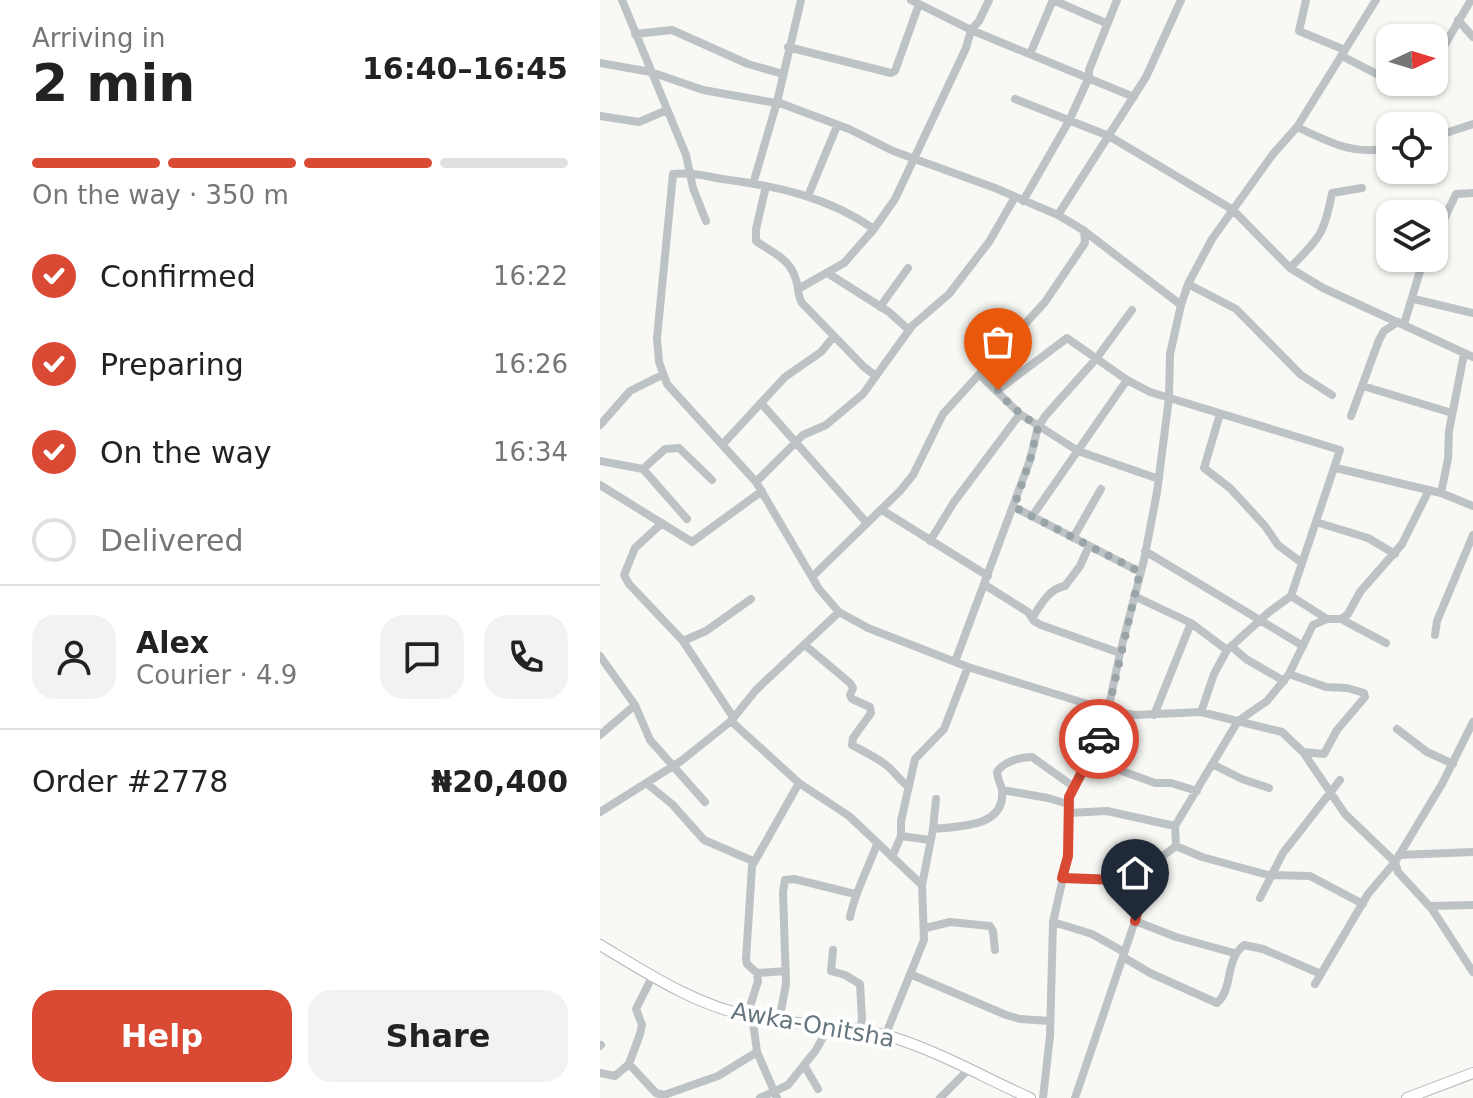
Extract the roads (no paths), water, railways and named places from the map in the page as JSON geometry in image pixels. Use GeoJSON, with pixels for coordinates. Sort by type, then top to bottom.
{"type":"FeatureCollection","features":[{"type":"Feature","properties":{"kind":"main road","name":"Awka-Onitsha"},"geometry":{"type":"LineString","coordinates":[[600,945],[686,994],[750,1019],[860,1031],[921,1049],[1030,1098]]}},
{"type":"Feature","properties":{"kind":"main road","name":"Awka-Onitsha"},"geometry":{"type":"LineString","coordinates":[[600,951],[650,981],[707,1009],[826,1032],[884,1038],[1016,1098]]}},
{"type":"Feature","properties":{"kind":"main road"},"geometry":{"type":"LineString","coordinates":[[1407,1098],[1473,1073]]}},
{"type":"Feature","properties":{"kind":"street"},"geometry":{"type":"LineString","coordinates":[[622,0],[686,155],[706,221]]}},
{"type":"Feature","properties":{"kind":"street"},"geometry":{"type":"LineString","coordinates":[[753,184],[777,103],[801,0]]}},
{"type":"Feature","properties":{"kind":"street"},"geometry":{"type":"LineString","coordinates":[[798,289],[844,263],[895,199],[966,48],[971,30],[989,0]]}},
{"type":"Feature","properties":{"kind":"street"},"geometry":{"type":"LineString","coordinates":[[1030,54],[1053,0],[1106,23]]}},
{"type":"Feature","properties":{"kind":"street"},"geometry":{"type":"LineString","coordinates":[[756,482],[803,435],[826,425],[863,394],[909,330],[923,314],[949,294],[989,242],[1069,121],[1117,0]]}},
{"type":"Feature","properties":{"kind":"street"},"geometry":{"type":"LineString","coordinates":[[1058,215],[1134,97],[1181,0]]}},
{"type":"Feature","properties":{"kind":"street"},"geometry":{"type":"LineString","coordinates":[[1306,0],[1299,31],[1376,72]]}},
{"type":"Feature","properties":{"kind":"street"},"geometry":{"type":"LineString","coordinates":[[1043,1098],[1050,1021],[1053,922],[1068,856],[1068,808],[1074,787],[1106,720],[1145,551],[1159,479],[1169,398],[1170,354],[1181,305],[1188,284],[1212,239],[1273,154],[1297,127],[1376,0]]}},
{"type":"Feature","properties":{"kind":"street"},"geometry":{"type":"LineString","coordinates":[[1448,38],[1471,0]]}},
{"type":"Feature","properties":{"kind":"street"},"geometry":{"type":"LineString","coordinates":[[788,47],[891,73],[895,71],[915,2],[971,30],[1134,97]]}},
{"type":"Feature","properties":{"kind":"street"},"geometry":{"type":"LineString","coordinates":[[1458,20],[1473,37]]}},
{"type":"Feature","properties":{"kind":"street"},"geometry":{"type":"LineString","coordinates":[[635,34],[672,30],[748,64],[783,74]]}},
{"type":"Feature","properties":{"kind":"street"},"geometry":{"type":"LineString","coordinates":[[600,63],[651,72],[703,90],[777,103],[1058,215],[1083,230],[1181,305]]}},
{"type":"Feature","properties":{"kind":"street"},"geometry":{"type":"LineString","coordinates":[[1015,99],[1109,136],[1233,210],[1290,268],[1323,288],[1469,356],[1452,413],[1441,493]]}},
{"type":"Feature","properties":{"kind":"street"},"geometry":{"type":"LineString","coordinates":[[600,116],[639,122],[667,110]]}},
{"type":"Feature","properties":{"kind":"street"},"geometry":{"type":"LineString","coordinates":[[1448,132],[1473,124]]}},
{"type":"Feature","properties":{"kind":"street"},"geometry":{"type":"LineString","coordinates":[[808,196],[837,126]]}},
{"type":"Feature","properties":{"kind":"street"},"geometry":{"type":"LineString","coordinates":[[1297,127],[1353,151],[1376,151]]}},
{"type":"Feature","properties":{"kind":"street"},"geometry":{"type":"LineString","coordinates":[[874,229],[857,217],[808,196],[689,173],[671,176],[670,223],[657,338],[662,375],[756,482],[819,589],[839,612],[868,628],[968,667],[1107,710],[1154,715],[1201,712],[1282,732],[1303,752],[1356,827],[1397,859],[1473,852]]}},
{"type":"Feature","properties":{"kind":"street"},"geometry":{"type":"LineString","coordinates":[[766,186],[756,241],[787,263],[797,279],[802,303],[876,376]]}},
{"type":"Feature","properties":{"kind":"street"},"geometry":{"type":"LineString","coordinates":[[1290,268],[1323,231],[1332,193],[1362,188]]}},
{"type":"Feature","properties":{"kind":"street"},"geometry":{"type":"LineString","coordinates":[[1448,211],[1456,194],[1473,193]]}},
{"type":"Feature","properties":{"kind":"street"},"geometry":{"type":"LineString","coordinates":[[813,576],[882,510],[913,475],[943,414],[1058,285],[1085,243],[1083,230]]}},
{"type":"Feature","properties":{"kind":"street"},"geometry":{"type":"LineString","coordinates":[[880,307],[908,268]]}},
{"type":"Feature","properties":{"kind":"street"},"geometry":{"type":"LineString","coordinates":[[1351,416],[1379,340],[1384,331],[1401,323],[1414,299],[1419,272]]}},
{"type":"Feature","properties":{"kind":"street"},"geometry":{"type":"LineString","coordinates":[[829,274],[909,330]]}},
{"type":"Feature","properties":{"kind":"street"},"geometry":{"type":"LineString","coordinates":[[1188,284],[1236,309],[1301,375],[1332,395]]}},
{"type":"Feature","properties":{"kind":"street"},"geometry":{"type":"LineString","coordinates":[[1414,299],[1473,313]]}},
{"type":"Feature","properties":{"kind":"street"},"geometry":{"type":"LineString","coordinates":[[955,662],[1014,507],[1038,427],[1096,359],[1132,310]]}},
{"type":"Feature","properties":{"kind":"street"},"geometry":{"type":"LineString","coordinates":[[723,444],[785,377],[821,352],[834,336]]}},
{"type":"Feature","properties":{"kind":"street"},"geometry":{"type":"LineString","coordinates":[[998,390],[1065,338],[1127,380],[1169,398],[1340,450],[1291,596],[1229,648],[1214,674],[1201,712]]}},
{"type":"Feature","properties":{"kind":"street"},"geometry":{"type":"LineString","coordinates":[[600,425],[630,391],[662,375]]}},
{"type":"Feature","properties":{"kind":"street"},"geometry":{"type":"LineString","coordinates":[[980,375],[1020,414],[1078,451],[1159,479]]}},
{"type":"Feature","properties":{"kind":"street"},"geometry":{"type":"LineString","coordinates":[[1033,515],[1127,380]]}},
{"type":"Feature","properties":{"kind":"street"},"geometry":{"type":"LineString","coordinates":[[1363,386],[1452,413]]}},
{"type":"Feature","properties":{"kind":"street"},"geometry":{"type":"LineString","coordinates":[[761,403],[866,522]]}},
{"type":"Feature","properties":{"kind":"street"},"geometry":{"type":"LineString","coordinates":[[930,541],[962,490],[1020,414]]}},
{"type":"Feature","properties":{"kind":"street"},"geometry":{"type":"LineString","coordinates":[[1220,414],[1204,468],[1230,488],[1278,545],[1302,563]]}},
{"type":"Feature","properties":{"kind":"street"},"geometry":{"type":"LineString","coordinates":[[643,469],[665,449],[679,448],[712,480]]}},
{"type":"Feature","properties":{"kind":"street"},"geometry":{"type":"LineString","coordinates":[[600,461],[643,469],[687,519]]}},
{"type":"Feature","properties":{"kind":"street"},"geometry":{"type":"LineString","coordinates":[[1336,468],[1441,493],[1473,506]]}},
{"type":"Feature","properties":{"kind":"street"},"geometry":{"type":"LineString","coordinates":[[600,485],[689,541],[695,541],[762,491]]}},
{"type":"Feature","properties":{"kind":"street"},"geometry":{"type":"LineString","coordinates":[[1073,538],[1101,489]]}},
{"type":"Feature","properties":{"kind":"street"},"geometry":{"type":"LineString","coordinates":[[1341,619],[1348,614],[1360,592],[1395,554],[1429,490]]}},
{"type":"Feature","properties":{"kind":"street"},"geometry":{"type":"LineString","coordinates":[[1014,507],[1140,572]]}},
{"type":"Feature","properties":{"kind":"street"},"geometry":{"type":"LineString","coordinates":[[882,510],[986,581],[1041,625],[1120,653]]}},
{"type":"Feature","properties":{"kind":"street"},"geometry":{"type":"LineString","coordinates":[[1316,522],[1368,538],[1395,554]]}},
{"type":"Feature","properties":{"kind":"street"},"geometry":{"type":"LineString","coordinates":[[662,523],[635,548],[624,575],[629,584],[683,641],[732,719],[799,783],[849,816],[922,885]]}},
{"type":"Feature","properties":{"kind":"street"},"geometry":{"type":"LineString","coordinates":[[1435,635],[1437,621],[1473,535]]}},
{"type":"Feature","properties":{"kind":"street"},"geometry":{"type":"LineString","coordinates":[[1032,618],[1047,595],[1065,586],[1080,566],[1089,546]]}},
{"type":"Feature","properties":{"kind":"street"},"geometry":{"type":"LineString","coordinates":[[1145,551],[1303,646]]}},
{"type":"Feature","properties":{"kind":"street"},"geometry":{"type":"LineString","coordinates":[[1134,596],[1191,623],[1246,659],[1286,677],[1364,693],[1365,697],[1337,730],[1324,754],[1303,752]]}},
{"type":"Feature","properties":{"kind":"street"},"geometry":{"type":"LineString","coordinates":[[1291,596],[1327,619]]}},
{"type":"Feature","properties":{"kind":"street"},"geometry":{"type":"LineString","coordinates":[[683,641],[706,631],[751,599]]}},
{"type":"Feature","properties":{"kind":"street"},"geometry":{"type":"LineString","coordinates":[[600,812],[673,765],[732,719],[774,673],[839,612]]}},
{"type":"Feature","properties":{"kind":"street"},"geometry":{"type":"LineString","coordinates":[[1176,846],[1175,826],[1238,721],[1267,701],[1286,677],[1310,628],[1327,619],[1341,619],[1386,643]]}},
{"type":"Feature","properties":{"kind":"street"},"geometry":{"type":"LineString","coordinates":[[1154,715],[1191,623]]}},
{"type":"Feature","properties":{"kind":"street"},"geometry":{"type":"LineString","coordinates":[[806,646],[850,683],[852,699],[870,707],[871,713],[853,738],[852,745],[881,761],[909,787]]}},
{"type":"Feature","properties":{"kind":"street"},"geometry":{"type":"LineString","coordinates":[[600,656],[635,705],[650,740],[705,802]]}},
{"type":"Feature","properties":{"kind":"street"},"geometry":{"type":"LineString","coordinates":[[892,857],[901,836],[915,759],[944,729],[968,667]]}},
{"type":"Feature","properties":{"kind":"street"},"geometry":{"type":"LineString","coordinates":[[600,735],[635,705]]}},
{"type":"Feature","properties":{"kind":"street"},"geometry":{"type":"LineString","coordinates":[[1315,984],[1363,904],[1397,859],[1453,764],[1473,722]]}},
{"type":"Feature","properties":{"kind":"street"},"geometry":{"type":"LineString","coordinates":[[1397,729],[1427,752],[1453,764]]}},
{"type":"Feature","properties":{"kind":"street"},"geometry":{"type":"LineString","coordinates":[[933,829],[981,823],[989,819],[1000,804],[1002,790],[996,775],[999,768],[1028,757],[1074,787]]}},
{"type":"Feature","properties":{"kind":"street"},"geometry":{"type":"LineString","coordinates":[[1089,759],[1155,783],[1171,783],[1197,791]]}},
{"type":"Feature","properties":{"kind":"street"},"geometry":{"type":"LineString","coordinates":[[1212,764],[1269,788]]}},
{"type":"Feature","properties":{"kind":"street"},"geometry":{"type":"LineString","coordinates":[[1260,898],[1283,853],[1309,824],[1340,780]]}},
{"type":"Feature","properties":{"kind":"street"},"geometry":{"type":"LineString","coordinates":[[646,783],[672,804],[704,840],[753,861]]}},
{"type":"Feature","properties":{"kind":"street"},"geometry":{"type":"LineString","coordinates":[[776,1094],[757,1052],[750,1019],[758,981],[757,973],[746,959],[749,888],[753,861],[799,783]]}},
{"type":"Feature","properties":{"kind":"street"},"geometry":{"type":"LineString","coordinates":[[1002,790],[1048,798],[1068,808],[1107,811],[1175,826]]}},
{"type":"Feature","properties":{"kind":"street"},"geometry":{"type":"LineString","coordinates":[[884,1038],[924,940],[926,928],[922,885],[936,799]]}},
{"type":"Feature","properties":{"kind":"street"},"geometry":{"type":"LineString","coordinates":[[901,836],[930,840]]}},
{"type":"Feature","properties":{"kind":"street"},"geometry":{"type":"LineString","coordinates":[[850,917],[855,894],[877,844]]}},
{"type":"Feature","properties":{"kind":"street"},"geometry":{"type":"LineString","coordinates":[[1176,846],[1202,857],[1273,875],[1310,876],[1363,904]]}},
{"type":"Feature","properties":{"kind":"street"},"geometry":{"type":"LineString","coordinates":[[1075,1098],[1135,921],[1145,881],[1156,861],[1176,846]]}},
{"type":"Feature","properties":{"kind":"street"},"geometry":{"type":"LineString","coordinates":[[1397,859],[1398,872],[1430,906],[1473,972]]}},
{"type":"Feature","properties":{"kind":"street"},"geometry":{"type":"LineString","coordinates":[[1062,878],[1145,881]]}},
{"type":"Feature","properties":{"kind":"street"},"geometry":{"type":"LineString","coordinates":[[779,1021],[786,992],[785,880],[794,879],[855,894]]}},
{"type":"Feature","properties":{"kind":"street"},"geometry":{"type":"LineString","coordinates":[[1430,906],[1473,905]]}},
{"type":"Feature","properties":{"kind":"street"},"geometry":{"type":"LineString","coordinates":[[1135,921],[1176,937],[1234,953]]}},
{"type":"Feature","properties":{"kind":"street"},"geometry":{"type":"LineString","coordinates":[[926,928],[950,922],[990,926],[995,950]]}},
{"type":"Feature","properties":{"kind":"street"},"geometry":{"type":"LineString","coordinates":[[1053,922],[1092,934],[1150,973],[1217,1003],[1222,997],[1234,953],[1248,945],[1321,974]]}},
{"type":"Feature","properties":{"kind":"street"},"geometry":{"type":"LineString","coordinates":[[833,950],[831,971],[860,984],[860,1031]]}},
{"type":"Feature","properties":{"kind":"street"},"geometry":{"type":"LineString","coordinates":[[757,973],[786,971]]}},
{"type":"Feature","properties":{"kind":"street"},"geometry":{"type":"LineString","coordinates":[[910,974],[1006,1015],[1050,1021]]}},
{"type":"Feature","properties":{"kind":"street"},"geometry":{"type":"LineString","coordinates":[[600,1073],[615,1076],[629,1064],[642,1025],[636,1009],[650,981]]}},
{"type":"Feature","properties":{"kind":"street"},"geometry":{"type":"LineString","coordinates":[[760,1098],[776,1094],[788,1085],[826,1032]]}},
{"type":"Feature","properties":{"kind":"street"},"geometry":{"type":"LineString","coordinates":[[629,1064],[658,1095],[664,1095],[718,1076],[757,1052]]}},
{"type":"Feature","properties":{"kind":"street"},"geometry":{"type":"LineString","coordinates":[[804,1065],[818,1089]]}},
{"type":"Feature","properties":{"kind":"street"},"geometry":{"type":"LineString","coordinates":[[940,1098],[964,1074]]}}]}
